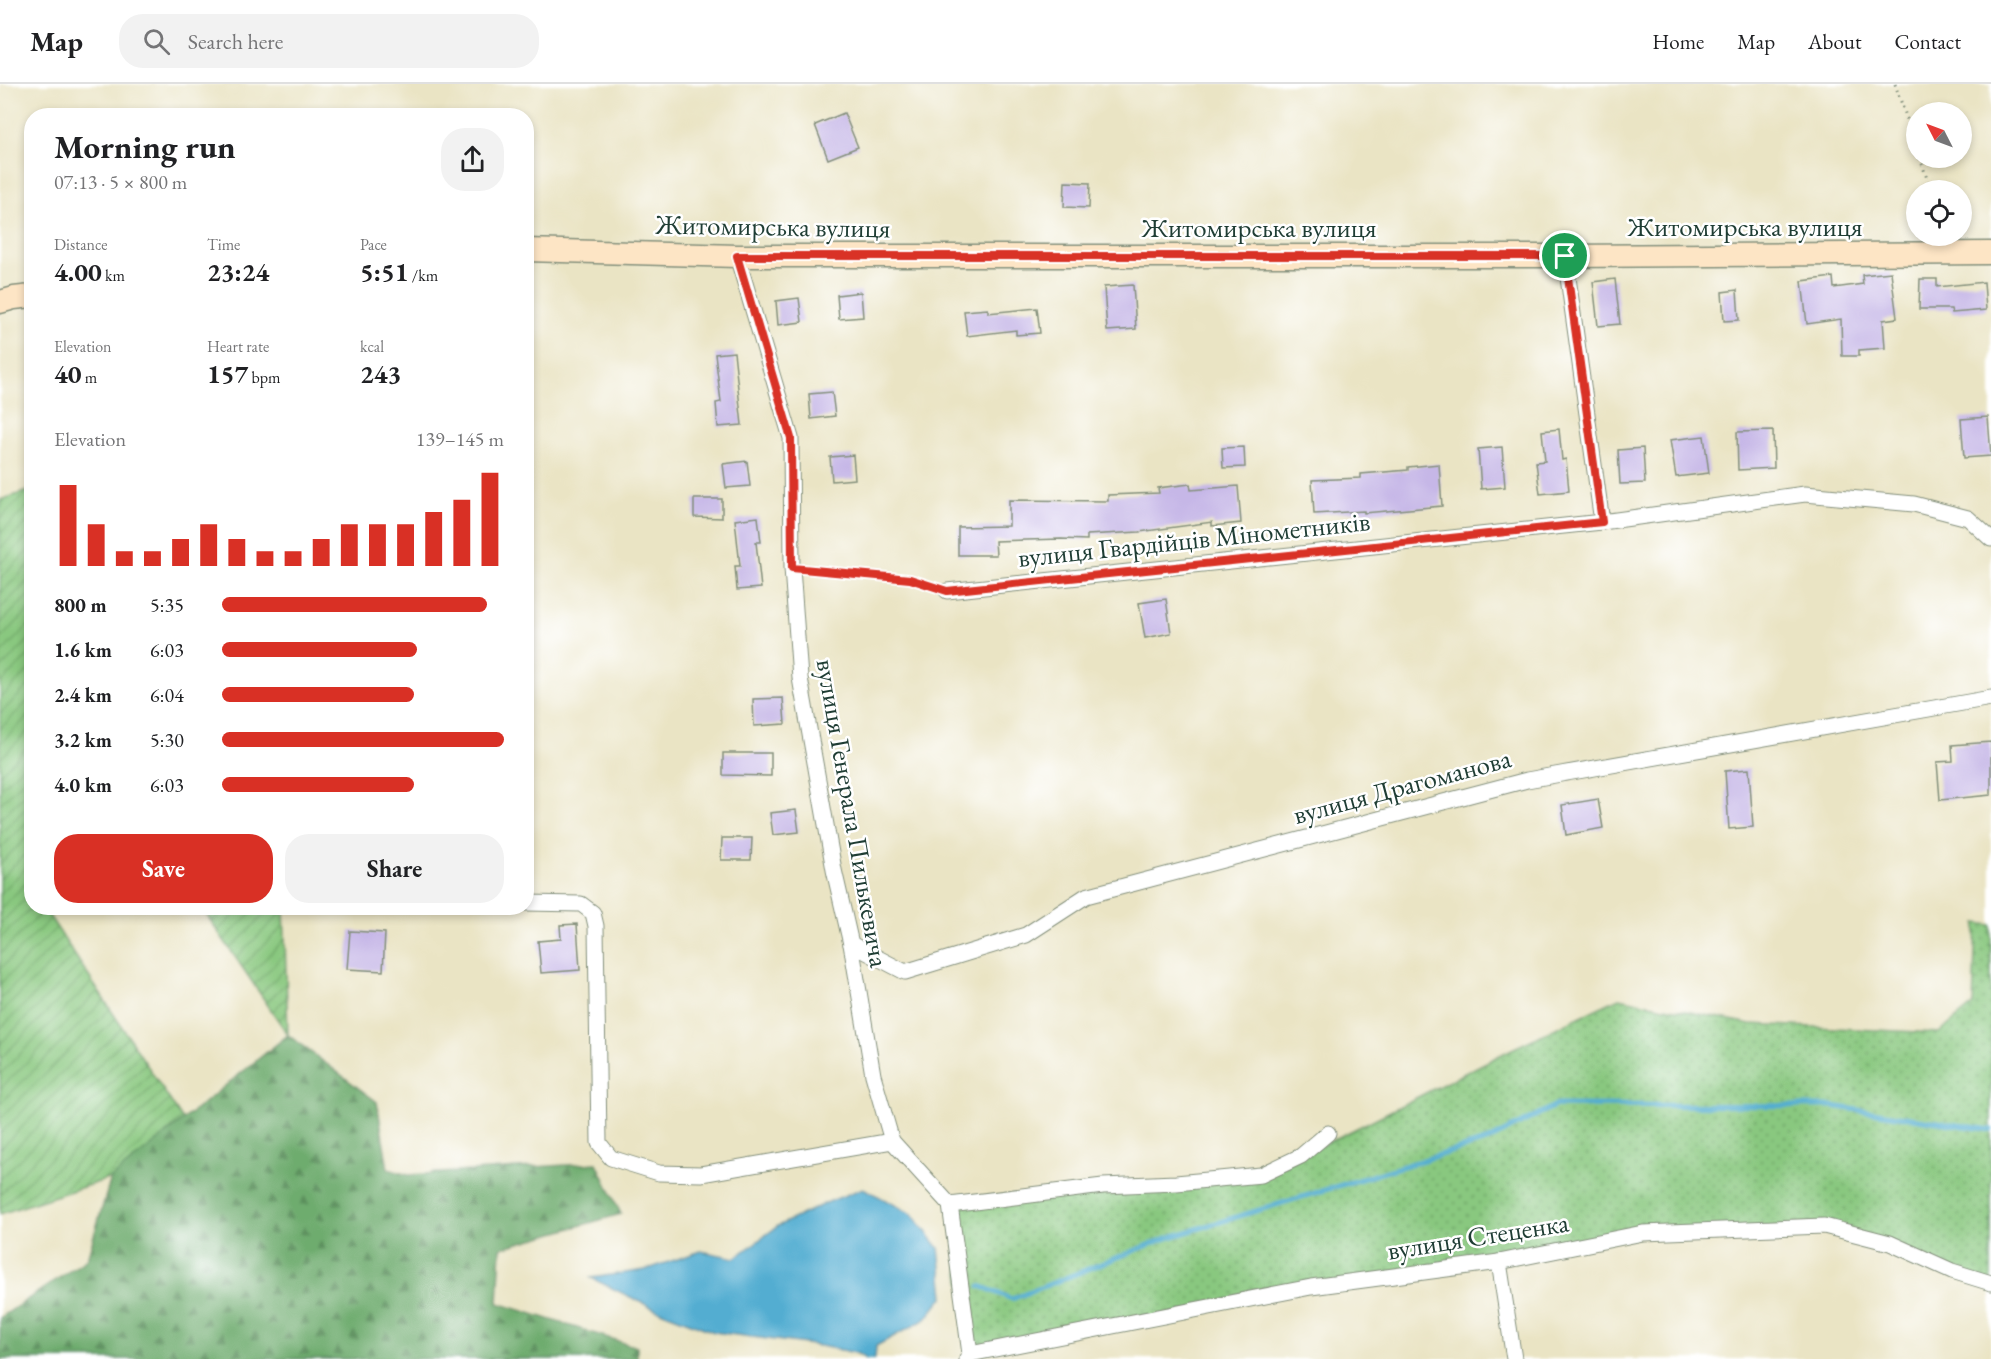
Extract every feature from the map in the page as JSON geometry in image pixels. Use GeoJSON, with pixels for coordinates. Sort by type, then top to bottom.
{"type":"FeatureCollection","features":[{"type":"Feature","properties":{"kind":"main road","name":"Житомирська вулиця"},"geometry":{"type":"LineString","coordinates":[[534,250],[737,256],[1565,256],[1991,253]]}},
{"type":"Feature","properties":{"kind":"main road"},"geometry":{"type":"LineString","coordinates":[[0,302],[24,297]]}},
{"type":"Feature","properties":{"kind":"street","name":"вулиця Генерала Пилькевича"},"geometry":{"type":"LineString","coordinates":[[737,256],[791,438],[792,568],[800,678],[834,870],[851,944],[873,1075],[892,1141],[950,1205]]}},
{"type":"Feature","properties":{"kind":"street"},"geometry":{"type":"LineString","coordinates":[[1565,256],[1602,522]]}},
{"type":"Feature","properties":{"kind":"street","name":"вулиця Гвардійців Мінометників"},"geometry":{"type":"LineString","coordinates":[[947,591],[1602,522],[1805,495],[1914,504],[1968,518],[1991,539]]}},
{"type":"Feature","properties":{"kind":"street","name":"вулиця Драгоманова"},"geometry":{"type":"LineString","coordinates":[[851,944],[905,972],[1026,935],[1086,896],[1527,780],[1991,698]]}},
{"type":"Feature","properties":{"kind":"street"},"geometry":{"type":"LineString","coordinates":[[534,903],[581,904],[593,913],[596,926],[599,1143],[611,1158],[659,1173],[701,1174],[892,1141]]}},
{"type":"Feature","properties":{"kind":"street"},"geometry":{"type":"LineString","coordinates":[[969,1357],[950,1205],[1103,1186],[1176,1183],[1261,1175],[1301,1156],[1328,1132]]}},
{"type":"Feature","properties":{"kind":"street","name":"вулиця Стеценка"},"geometry":{"type":"LineString","coordinates":[[969,1357],[1311,1287],[1499,1262],[1643,1233],[1824,1226],[1890,1243],[1952,1271],[1991,1282]]}},
{"type":"Feature","properties":{"kind":"street"},"geometry":{"type":"LineString","coordinates":[[1499,1262],[1514,1359]]}},
{"type":"Feature","properties":{"kind":"path"},"geometry":{"type":"LineString","coordinates":[[1895,84],[1906,116]]}},
{"type":"Feature","properties":{"kind":"path"},"geometry":{"type":"LineString","coordinates":[[792,568],[910,579],[947,591]]}},
{"type":"Feature","properties":{"kind":"green space"},"geometry":{"type":"Polygon","coordinates":[[[24,492],[24,915],[49,915],[183,1120],[111,1178],[0,1214],[0,500],[24,492]]]}},
{"type":"Feature","properties":{"kind":"green space"},"geometry":{"type":"Polygon","coordinates":[[[207,915],[284,915],[288,1035],[207,915]]]}},
{"type":"Feature","properties":{"kind":"green space"},"geometry":{"type":"Polygon","coordinates":[[[1976,923],[1991,925],[1991,1283],[1824,1226],[1643,1233],[1311,1287],[970,1354],[950,1205],[1261,1175],[1619,998],[1751,1024],[1939,1033],[1973,1005],[1976,923]]]}},
{"type":"Feature","properties":{"kind":"green space"},"geometry":{"type":"Polygon","coordinates":[[[288,1035],[377,1102],[388,1169],[408,1175],[597,1163],[621,1214],[501,1248],[498,1303],[637,1347],[637,1359],[0,1359],[0,1318],[87,1259],[111,1178],[288,1035]]]}},
{"type":"Feature","properties":{"kind":"water"},"geometry":{"type":"Polygon","coordinates":[[[863,1188],[912,1214],[939,1248],[944,1296],[926,1319],[876,1346],[875,1359],[866,1359],[856,1353],[820,1346],[714,1332],[655,1309],[591,1278],[645,1270],[701,1251],[735,1258],[778,1226],[863,1188]]]}},
{"type":"Feature","properties":{"kind":"building"},"geometry":{"type":"Polygon","coordinates":[[[844,113],[858,147],[828,159],[815,125],[844,113]]]}},
{"type":"Feature","properties":{"kind":"building"},"geometry":{"type":"Polygon","coordinates":[[[1065,182],[1090,183],[1089,208],[1064,207],[1065,182]]]}},
{"type":"Feature","properties":{"kind":"building"},"geometry":{"type":"Polygon","coordinates":[[[1891,272],[1897,318],[1883,320],[1885,348],[1859,350],[1859,356],[1842,356],[1841,319],[1807,324],[1802,281],[1833,277],[1834,288],[1863,284],[1862,275],[1891,272]]]}},
{"type":"Feature","properties":{"kind":"building"},"geometry":{"type":"Polygon","coordinates":[[[1615,279],[1620,324],[1598,326],[1593,282],[1615,279]]]}},
{"type":"Feature","properties":{"kind":"building"},"geometry":{"type":"Polygon","coordinates":[[[1920,279],[1937,279],[1937,287],[1984,282],[1986,310],[1952,313],[1951,309],[1919,309],[1920,279]]]}},
{"type":"Feature","properties":{"kind":"building"},"geometry":{"type":"Polygon","coordinates":[[[1133,285],[1136,329],[1107,331],[1104,287],[1133,285]]]}},
{"type":"Feature","properties":{"kind":"building"},"geometry":{"type":"Polygon","coordinates":[[[1737,290],[1739,320],[1724,321],[1722,292],[1737,290]]]}},
{"type":"Feature","properties":{"kind":"building"},"geometry":{"type":"Polygon","coordinates":[[[861,292],[863,317],[839,319],[837,295],[861,292]]]}},
{"type":"Feature","properties":{"kind":"building"},"geometry":{"type":"Polygon","coordinates":[[[799,298],[802,322],[778,325],[776,301],[799,298]]]}},
{"type":"Feature","properties":{"kind":"building"},"geometry":{"type":"Polygon","coordinates":[[[1037,308],[1040,333],[1016,335],[1016,330],[967,336],[964,311],[988,309],[988,313],[1037,308]]]}},
{"type":"Feature","properties":{"kind":"building"},"geometry":{"type":"Polygon","coordinates":[[[734,352],[742,425],[718,427],[716,403],[721,402],[715,354],[734,352]]]}},
{"type":"Feature","properties":{"kind":"building"},"geometry":{"type":"Polygon","coordinates":[[[832,392],[835,416],[811,419],[809,394],[832,392]]]}},
{"type":"Feature","properties":{"kind":"building"},"geometry":{"type":"Polygon","coordinates":[[[1988,417],[1991,456],[1964,458],[1961,419],[1988,417]]]}},
{"type":"Feature","properties":{"kind":"building"},"geometry":{"type":"Polygon","coordinates":[[[1559,429],[1562,460],[1566,459],[1569,491],[1540,494],[1536,462],[1545,461],[1542,431],[1559,429]]]}},
{"type":"Feature","properties":{"kind":"building"},"geometry":{"type":"Polygon","coordinates":[[[1773,431],[1774,468],[1738,470],[1737,432],[1773,431]]]}},
{"type":"Feature","properties":{"kind":"building"},"geometry":{"type":"Polygon","coordinates":[[[1704,436],[1709,473],[1676,477],[1670,440],[1704,436]]]}},
{"type":"Feature","properties":{"kind":"building"},"geometry":{"type":"Polygon","coordinates":[[[1244,447],[1245,467],[1223,468],[1222,448],[1244,447]]]}},
{"type":"Feature","properties":{"kind":"building"},"geometry":{"type":"Polygon","coordinates":[[[1502,447],[1505,487],[1481,489],[1478,449],[1502,447]]]}},
{"type":"Feature","properties":{"kind":"building"},"geometry":{"type":"Polygon","coordinates":[[[1643,448],[1645,483],[1620,484],[1618,450],[1643,448]]]}},
{"type":"Feature","properties":{"kind":"building"},"geometry":{"type":"Polygon","coordinates":[[[853,455],[855,479],[832,481],[830,457],[853,455]]]}},
{"type":"Feature","properties":{"kind":"building"},"geometry":{"type":"Polygon","coordinates":[[[747,461],[750,486],[726,488],[723,464],[747,461]]]}},
{"type":"Feature","properties":{"kind":"building"},"geometry":{"type":"Polygon","coordinates":[[[1439,464],[1442,506],[1364,513],[1364,511],[1314,514],[1312,480],[1361,478],[1361,474],[1408,470],[1408,467],[1439,464]]]}},
{"type":"Feature","properties":{"kind":"building"},"geometry":{"type":"Polygon","coordinates":[[[1190,484],[1191,490],[1238,486],[1241,523],[1212,526],[1212,522],[1139,532],[1087,535],[1087,540],[995,541],[996,555],[958,555],[958,527],[1009,526],[1009,500],[1108,501],[1108,495],[1159,493],[1158,488],[1190,484]]]}},
{"type":"Feature","properties":{"kind":"building"},"geometry":{"type":"Polygon","coordinates":[[[694,499],[722,499],[722,518],[694,517],[694,499]]]}},
{"type":"Feature","properties":{"kind":"building"},"geometry":{"type":"Polygon","coordinates":[[[758,517],[761,542],[756,542],[761,588],[737,590],[735,566],[740,566],[735,520],[758,517]]]}},
{"type":"Feature","properties":{"kind":"building"},"geometry":{"type":"Polygon","coordinates":[[[1166,599],[1171,633],[1145,638],[1139,603],[1166,599]]]}},
{"type":"Feature","properties":{"kind":"building"},"geometry":{"type":"Polygon","coordinates":[[[783,698],[785,724],[754,726],[753,699],[783,698]]]}},
{"type":"Feature","properties":{"kind":"building"},"geometry":{"type":"Polygon","coordinates":[[[1991,742],[1991,795],[1940,800],[1937,762],[1953,761],[1952,745],[1991,742]]]}},
{"type":"Feature","properties":{"kind":"building"},"geometry":{"type":"Polygon","coordinates":[[[723,753],[771,753],[771,776],[723,775],[723,753]]]}},
{"type":"Feature","properties":{"kind":"building"},"geometry":{"type":"Polygon","coordinates":[[[1749,769],[1753,827],[1729,829],[1725,771],[1749,769]]]}},
{"type":"Feature","properties":{"kind":"building"},"geometry":{"type":"Polygon","coordinates":[[[1598,799],[1603,828],[1566,835],[1562,805],[1598,799]]]}},
{"type":"Feature","properties":{"kind":"building"},"geometry":{"type":"Polygon","coordinates":[[[796,810],[799,832],[773,835],[770,813],[796,810]]]}},
{"type":"Feature","properties":{"kind":"building"},"geometry":{"type":"Polygon","coordinates":[[[722,838],[752,838],[751,860],[721,860],[722,838]]]}},
{"type":"Feature","properties":{"kind":"building"},"geometry":{"type":"Polygon","coordinates":[[[577,924],[580,970],[541,973],[538,941],[561,939],[560,925],[577,924]]]}},
{"type":"Feature","properties":{"kind":"building"},"geometry":{"type":"Polygon","coordinates":[[[350,931],[385,933],[383,971],[347,969],[350,931]]]}},
{"type":"Feature","properties":{"kind":"waterway"},"geometry":{"type":"LineString","coordinates":[[980,1286],[1012,1299],[1164,1239],[1489,1140],[1556,1105],[1832,1106],[1991,1130]]}},
{"type":"Feature","properties":{"kind":"route"},"geometry":{"type":"LineString","coordinates":[[737,256],[1565,256],[1602,522],[947,591],[910,579],[792,568],[791,438],[737,256]]}}]}
